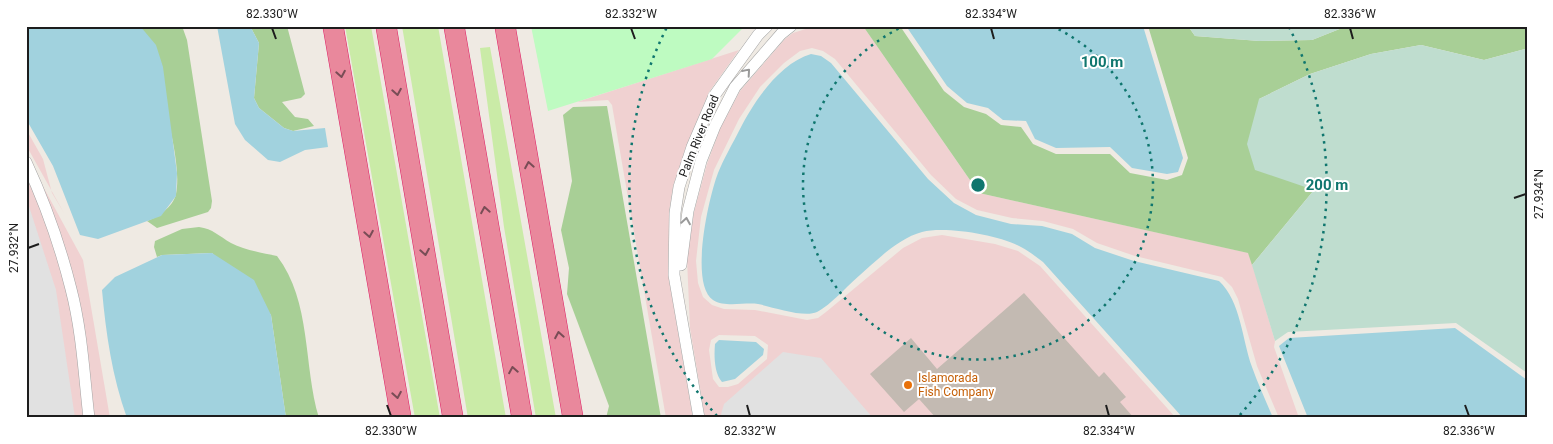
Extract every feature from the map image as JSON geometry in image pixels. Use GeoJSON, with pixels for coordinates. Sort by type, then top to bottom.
{"type":"FeatureCollection","features":[{"type":"Feature","properties":{"kind":"highway"},"geometry":{"type":"LineString","coordinates":[[333,26],[401,418]]}},
{"type":"Feature","properties":{"kind":"highway"},"geometry":{"type":"LineString","coordinates":[[386,26],[453,418]]}},
{"type":"Feature","properties":{"kind":"highway"},"geometry":{"type":"LineString","coordinates":[[454,26],[522,418]]}},
{"type":"Feature","properties":{"kind":"highway"},"geometry":{"type":"LineString","coordinates":[[464,26],[464,88]]}},
{"type":"Feature","properties":{"kind":"highway"},"geometry":{"type":"LineString","coordinates":[[505,26],[573,418]]}},
{"type":"Feature","properties":{"kind":"street","name":"Palm River Road"},"geometry":{"type":"LineString","coordinates":[[699,418],[674,275],[675,213],[679,188],[692,147],[714,96],[758,35],[767,26]]}},
{"type":"Feature","properties":{"kind":"street","name":"Palm River Road"},"geometry":{"type":"LineString","coordinates":[[683,322],[681,259],[688,210],[701,161],[715,126],[735,87],[781,34],[791,26]]}},
{"type":"Feature","properties":{"kind":"street"},"geometry":{"type":"LineString","coordinates":[[26,162],[45,202],[71,289],[78,325],[89,418]]}},
{"type":"Feature","properties":{"kind":"shaded area"},"geometry":{"type":"Polygon","coordinates":[[[815,26],[863,26],[979,193],[1249,253],[1275,341],[1274,347],[1299,418],[1279,418],[1257,366],[1238,299],[1232,287],[1222,277],[1135,256],[1097,243],[1073,229],[1043,221],[1012,218],[977,210],[956,199],[931,175],[835,59],[823,51],[812,48],[800,51],[784,63],[760,87],[739,119],[714,170],[701,217],[696,261],[698,283],[703,297],[712,305],[724,309],[755,310],[807,320],[818,318],[903,248],[922,238],[942,235],[995,244],[1018,251],[1040,266],[1176,418],[705,418],[690,328],[687,259],[694,212],[707,164],[720,129],[740,91],[785,39],[793,33],[815,26]],[[719,335],[711,340],[709,350],[713,379],[719,387],[738,384],[767,359],[768,345],[755,336],[719,335]]]}},
{"type":"Feature","properties":{"kind":"shaded area"},"geometry":{"type":"Polygon","coordinates":[[[739,50],[709,92],[687,144],[673,186],[669,212],[668,274],[693,418],[666,418],[612,105],[608,100],[577,102],[739,50]]]}},
{"type":"Feature","properties":{"kind":"shaded area"},"geometry":{"type":"Polygon","coordinates":[[[26,129],[43,159],[51,190],[26,145],[26,129]]]}},
{"type":"Feature","properties":{"kind":"shaded area"},"geometry":{"type":"Polygon","coordinates":[[[26,155],[83,260],[110,418],[26,418],[26,155]]]}},
{"type":"Feature","properties":{"kind":"shaded area"},"geometry":{"type":"Polygon","coordinates":[[[26,197],[56,290],[75,418],[26,418],[26,197]]]}},
{"type":"Feature","properties":{"kind":"shaded area"},"geometry":{"type":"Polygon","coordinates":[[[783,352],[821,358],[873,418],[720,418],[724,404],[783,352]]]}},
{"type":"Feature","properties":{"kind":"green space"},"geometry":{"type":"Polygon","coordinates":[[[140,26],[182,26],[187,40],[212,201],[208,212],[157,228],[147,221],[156,217],[172,203],[176,194],[177,177],[171,134],[140,26]]]}},
{"type":"Feature","properties":{"kind":"green space"},"geometry":{"type":"Polygon","coordinates":[[[250,26],[287,26],[305,94],[301,98],[282,102],[295,117],[308,119],[314,126],[293,131],[284,128],[259,108],[254,98],[259,43],[250,26]]]}},
{"type":"Feature","properties":{"kind":"green space"},"geometry":{"type":"Polygon","coordinates":[[[345,26],[371,26],[440,418],[415,418],[345,26]]]}},
{"type":"Feature","properties":{"kind":"green space"},"geometry":{"type":"Polygon","coordinates":[[[402,26],[438,26],[506,418],[468,418],[402,26]]]}},
{"type":"Feature","properties":{"kind":"green space"},"geometry":{"type":"Polygon","coordinates":[[[531,26],[745,26],[712,59],[548,111],[531,26]]]}},
{"type":"Feature","properties":{"kind":"green space"},"geometry":{"type":"Polygon","coordinates":[[[863,26],[900,26],[944,91],[964,107],[986,114],[1001,125],[1021,127],[1033,144],[1056,154],[1110,154],[1130,173],[1167,180],[1182,175],[1188,158],[1148,26],[1188,26],[1195,36],[1260,41],[1312,40],[1347,26],[1527,26],[1527,47],[1484,60],[1421,45],[1371,54],[1310,74],[1259,99],[1314,190],[1252,265],[1248,253],[979,193],[863,26]]]}},
{"type":"Feature","properties":{"kind":"green space"},"geometry":{"type":"Polygon","coordinates":[[[1188,26],[1347,26],[1312,40],[1259,41],[1195,36],[1188,26]]]}},
{"type":"Feature","properties":{"kind":"green space"},"geometry":{"type":"Polygon","coordinates":[[[1421,45],[1484,60],[1527,47],[1527,373],[1456,323],[1288,332],[1275,341],[1252,265],[1314,190],[1255,170],[1247,144],[1259,99],[1310,74],[1371,54],[1421,45]]]}},
{"type":"Feature","properties":{"kind":"green space"},"geometry":{"type":"Polygon","coordinates":[[[490,47],[556,418],[536,418],[504,227],[480,48],[490,47]]]}},
{"type":"Feature","properties":{"kind":"green space"},"geometry":{"type":"Polygon","coordinates":[[[607,106],[661,418],[606,418],[609,406],[567,294],[569,268],[561,230],[572,181],[563,115],[573,107],[607,106]]]}},
{"type":"Feature","properties":{"kind":"green space"},"geometry":{"type":"Polygon","coordinates":[[[199,227],[212,231],[242,248],[277,256],[288,274],[296,293],[319,418],[286,418],[271,315],[212,253],[162,255],[157,257],[154,247],[155,241],[182,229],[199,227]]]}},
{"type":"Feature","properties":{"kind":"water"},"geometry":{"type":"Polygon","coordinates":[[[26,26],[140,26],[156,45],[163,67],[177,173],[176,196],[161,216],[98,239],[80,235],[53,166],[26,119],[26,26]]]}},
{"type":"Feature","properties":{"kind":"water"},"geometry":{"type":"Polygon","coordinates":[[[217,26],[250,26],[259,43],[254,98],[259,108],[284,128],[293,131],[325,128],[328,147],[305,150],[280,162],[268,160],[245,140],[235,124],[217,26]]]}},
{"type":"Feature","properties":{"kind":"water"},"geometry":{"type":"Polygon","coordinates":[[[906,26],[1143,26],[1183,158],[1178,172],[1167,174],[1132,168],[1110,147],[1056,148],[1035,139],[1026,121],[1003,120],[988,108],[967,103],[947,86],[906,26]]]}},
{"type":"Feature","properties":{"kind":"water"},"geometry":{"type":"Polygon","coordinates":[[[811,54],[821,56],[831,63],[928,179],[954,203],[976,215],[1011,224],[1042,226],[1072,234],[1095,248],[1134,261],[1219,281],[1232,299],[1252,367],[1273,418],[1183,418],[1043,262],[1021,247],[986,235],[932,230],[913,235],[881,256],[828,305],[811,314],[797,313],[758,304],[724,304],[713,300],[706,291],[702,277],[702,259],[706,219],[718,173],[760,95],[779,74],[800,59],[811,54]]]}},
{"type":"Feature","properties":{"kind":"water"},"geometry":{"type":"Polygon","coordinates":[[[212,253],[254,280],[271,315],[286,418],[127,418],[110,355],[102,290],[115,277],[162,255],[212,253]]]}},
{"type":"Feature","properties":{"kind":"water"},"geometry":{"type":"Polygon","coordinates":[[[1455,328],[1527,380],[1527,418],[1308,418],[1279,346],[1289,338],[1455,328]]]}},
{"type":"Feature","properties":{"kind":"water"},"geometry":{"type":"Polygon","coordinates":[[[719,340],[756,342],[764,349],[763,355],[735,379],[722,382],[717,374],[715,358],[715,344],[719,340]]]}},
{"type":"Feature","properties":{"kind":"building"},"geometry":{"type":"Polygon","coordinates":[[[1024,293],[1099,377],[1104,372],[1126,397],[1120,402],[1134,418],[936,418],[919,399],[904,412],[870,374],[911,338],[937,369],[1024,293]]]}},
{"type":"Feature","properties":{"kind":"place","name":"Islamorada Fish Company"},"geometry":{"type":"Point","coordinates":[908,385]}}]}
